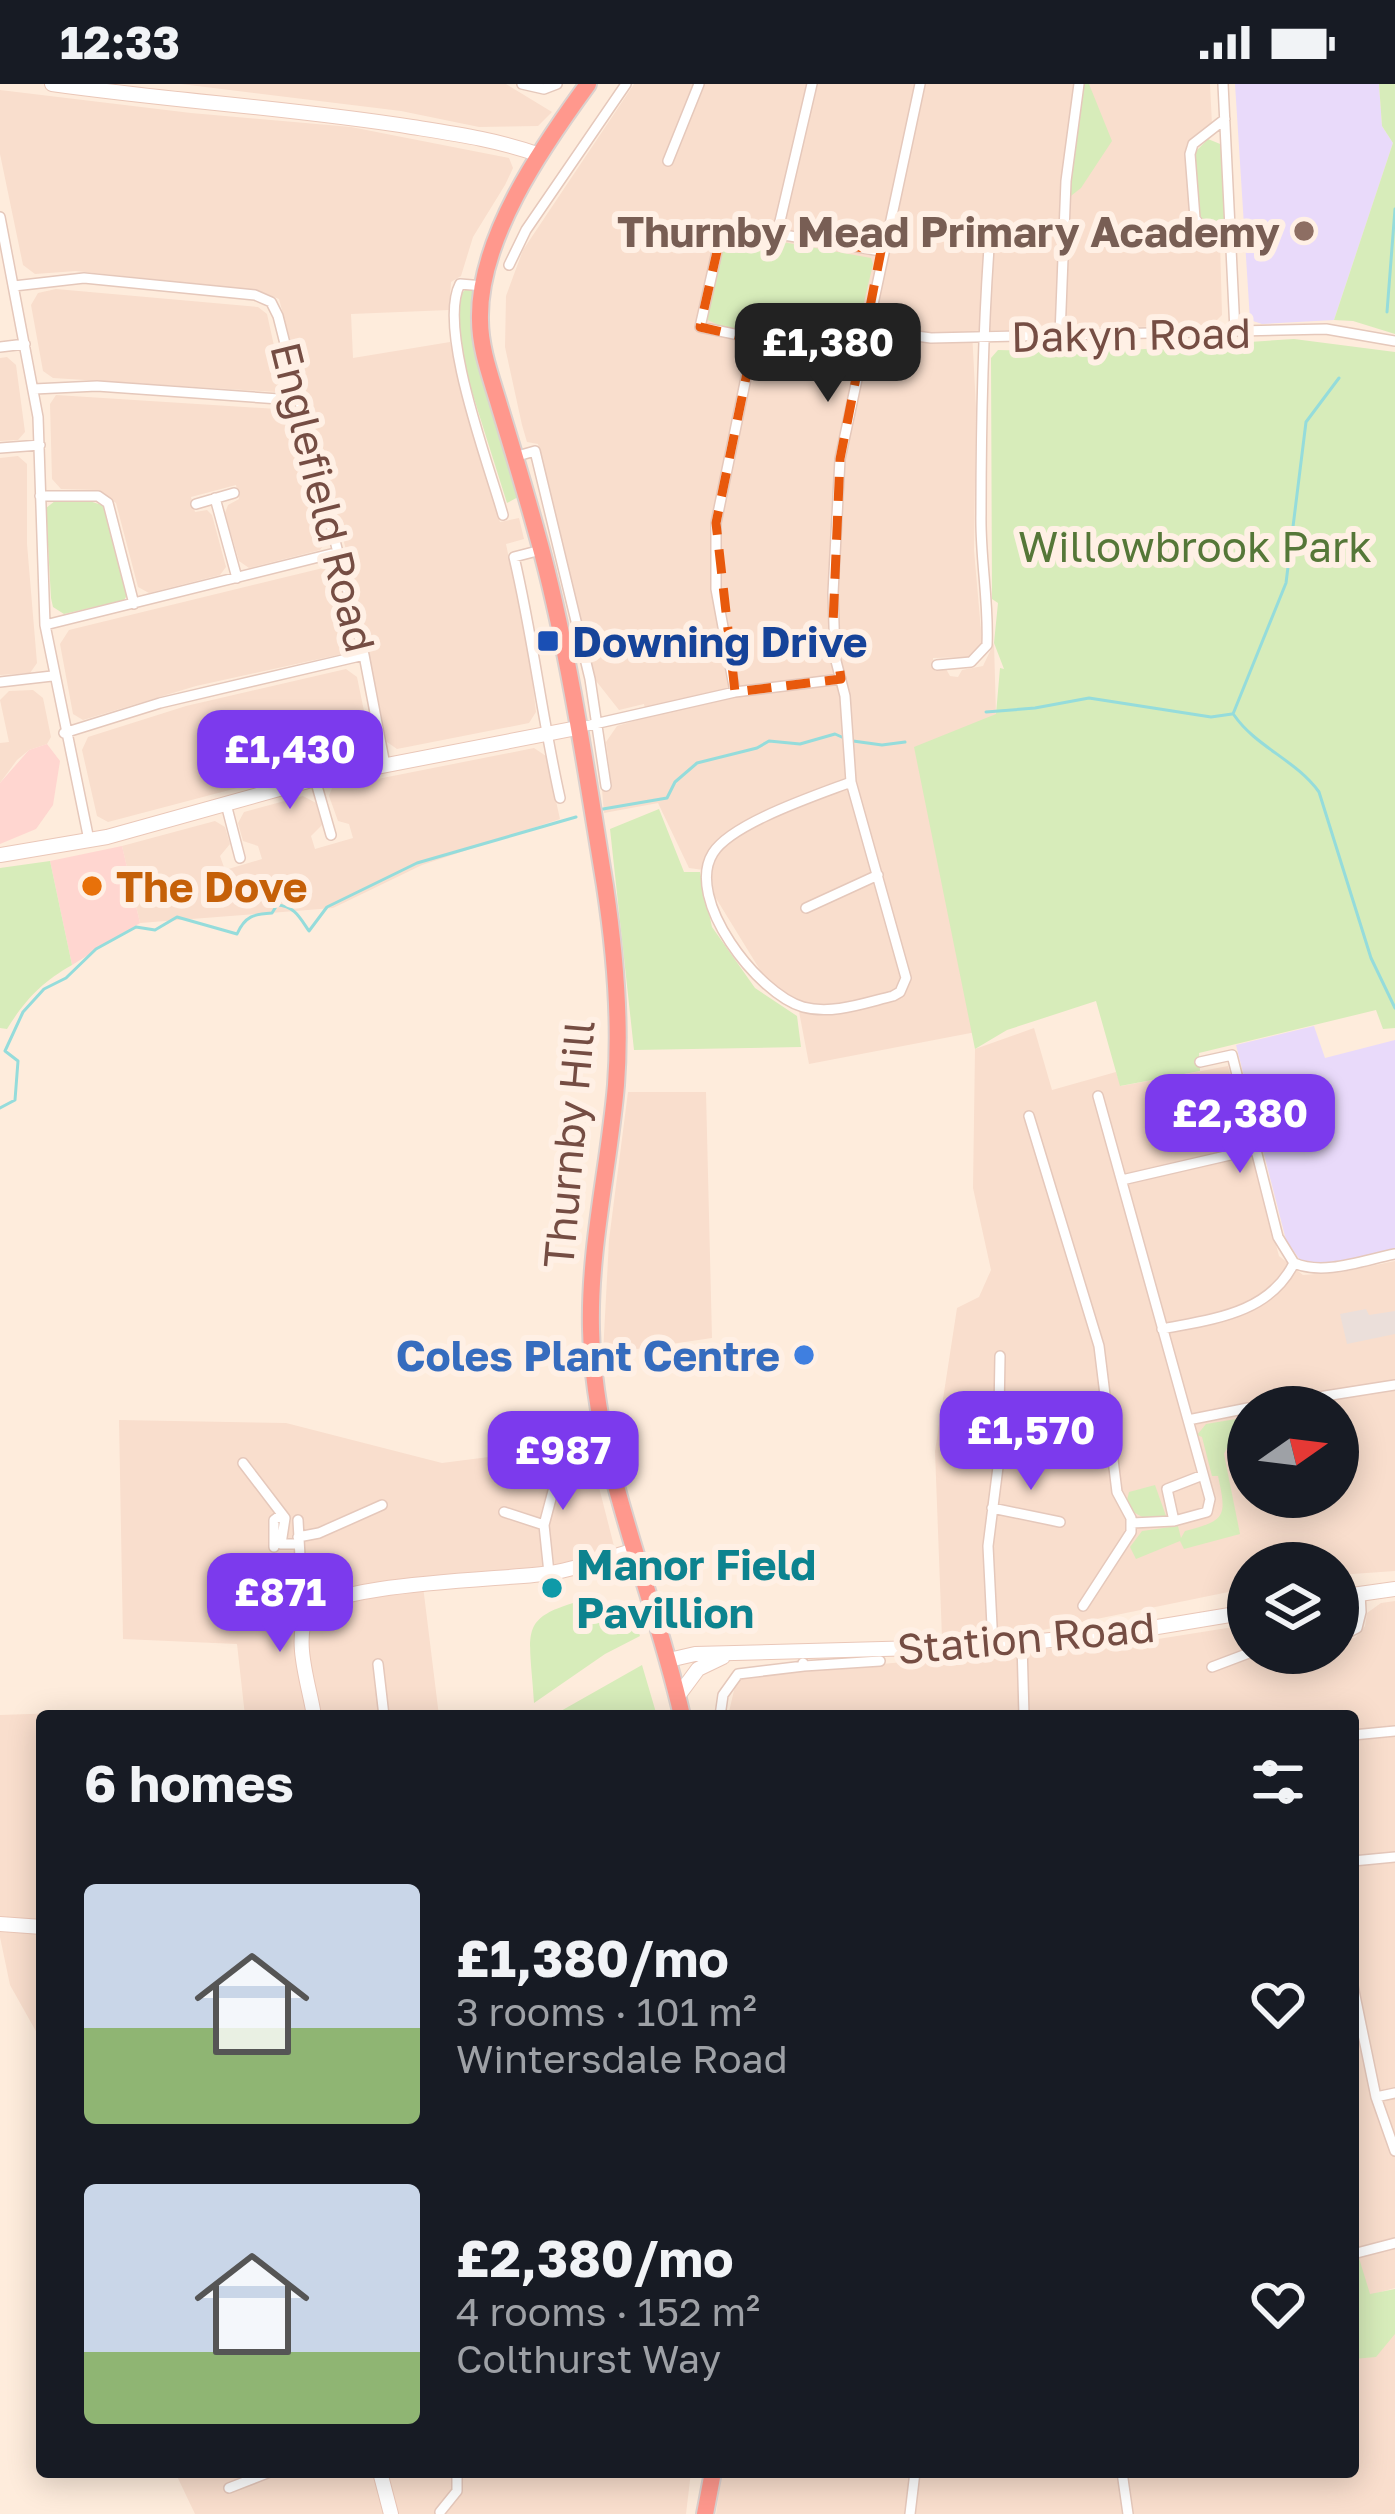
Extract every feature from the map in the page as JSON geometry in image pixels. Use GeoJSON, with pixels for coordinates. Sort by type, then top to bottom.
{"type":"FeatureCollection","features":[{"type":"Feature","properties":{"kind":"highway","name":"Thurnby Hill"},"geometry":{"type":"LineString","coordinates":[[588,84],[540,155],[506,219],[484,286],[479,319],[541,550],[605,890],[618,1024],[614,1104],[592,1265],[592,1355],[601,1425],[632,1551],[681,1710]]}},
{"type":"Feature","properties":{"kind":"highway"},"geometry":{"type":"LineString","coordinates":[[705,2514],[712,2478]]}},
{"type":"Feature","properties":{"kind":"street"},"geometry":{"type":"LineString","coordinates":[[52,84],[162,92],[351,116],[491,140],[540,155]]}},
{"type":"Feature","properties":{"kind":"street"},"geometry":{"type":"LineString","coordinates":[[522,84],[555,86]]}},
{"type":"Feature","properties":{"kind":"street"},"geometry":{"type":"LineString","coordinates":[[509,265],[526,230],[626,84]]}},
{"type":"Feature","properties":{"kind":"street"},"geometry":{"type":"LineString","coordinates":[[668,161],[699,84]]}},
{"type":"Feature","properties":{"kind":"street"},"geometry":{"type":"LineString","coordinates":[[777,234],[812,84]]}},
{"type":"Feature","properties":{"kind":"street"},"geometry":{"type":"LineString","coordinates":[[851,782],[722,842],[706,870],[708,896],[741,958],[766,986],[807,1008],[843,1008],[893,996],[906,978],[851,782],[833,624],[835,496],[881,251],[920,84]]}},
{"type":"Feature","properties":{"kind":"street"},"geometry":{"type":"LineString","coordinates":[[1060,334],[1065,182],[1079,84]]}},
{"type":"Feature","properties":{"kind":"street"},"geometry":{"type":"LineString","coordinates":[[1223,84],[1235,332]]}},
{"type":"Feature","properties":{"kind":"street"},"geometry":{"type":"LineString","coordinates":[[1226,119],[1192,144],[1190,154],[1195,218],[1201,227],[1229,232]]}},
{"type":"Feature","properties":{"kind":"street"},"geometry":{"type":"LineString","coordinates":[[0,217],[34,389],[45,625],[52,676],[89,840]]}},
{"type":"Feature","properties":{"kind":"street"},"geometry":{"type":"LineString","coordinates":[[860,360],[700,327],[723,225],[881,251]]}},
{"type":"Feature","properties":{"kind":"street"},"geometry":{"type":"LineString","coordinates":[[937,665],[971,662],[987,645],[981,513],[982,338],[990,234]]}},
{"type":"Feature","properties":{"kind":"street","name":"Englefield Road"},"geometry":{"type":"LineString","coordinates":[[14,286],[84,278],[255,295],[271,302],[339,552],[385,765]]}},
{"type":"Feature","properties":{"kind":"street"},"geometry":{"type":"LineString","coordinates":[[484,286],[460,284],[456,290],[459,359],[502,512],[527,502]]}},
{"type":"Feature","properties":{"kind":"street","name":"Dakyn Road"},"geometry":{"type":"LineString","coordinates":[[866,329],[931,338],[982,338],[1326,329],[1390,340]]}},
{"type":"Feature","properties":{"kind":"street"},"geometry":{"type":"LineString","coordinates":[[735,692],[716,589],[716,523],[754,339]]}},
{"type":"Feature","properties":{"kind":"street"},"geometry":{"type":"LineString","coordinates":[[0,347],[26,344]]}},
{"type":"Feature","properties":{"kind":"street"},"geometry":{"type":"LineString","coordinates":[[34,389],[97,386],[279,399],[296,395]]}},
{"type":"Feature","properties":{"kind":"street"},"geometry":{"type":"LineString","coordinates":[[0,448],[40,445]]}},
{"type":"Feature","properties":{"kind":"street"},"geometry":{"type":"LineString","coordinates":[[514,457],[535,451],[599,724],[606,786]]}},
{"type":"Feature","properties":{"kind":"street"},"geometry":{"type":"LineString","coordinates":[[196,504],[234,493]]}},
{"type":"Feature","properties":{"kind":"street"},"geometry":{"type":"LineString","coordinates":[[40,496],[98,496],[107,502],[134,604]]}},
{"type":"Feature","properties":{"kind":"street"},"geometry":{"type":"LineString","coordinates":[[214,499],[236,578]]}},
{"type":"Feature","properties":{"kind":"street"},"geometry":{"type":"LineString","coordinates":[[541,550],[514,557],[536,661],[544,734],[560,798]]}},
{"type":"Feature","properties":{"kind":"street"},"geometry":{"type":"LineString","coordinates":[[45,625],[339,552]]}},
{"type":"Feature","properties":{"kind":"street"},"geometry":{"type":"LineString","coordinates":[[64,733],[160,703],[364,655]]}},
{"type":"Feature","properties":{"kind":"street"},"geometry":{"type":"LineString","coordinates":[[0,682],[52,676]]}},
{"type":"Feature","properties":{"kind":"street"},"geometry":{"type":"LineString","coordinates":[[0,855],[89,840],[315,779],[599,724],[735,692],[841,679]]}},
{"type":"Feature","properties":{"kind":"street"},"geometry":{"type":"LineString","coordinates":[[315,779],[331,835]]}},
{"type":"Feature","properties":{"kind":"street"},"geometry":{"type":"LineString","coordinates":[[226,804],[240,858]]}},
{"type":"Feature","properties":{"kind":"street"},"geometry":{"type":"LineString","coordinates":[[806,908],[878,875]]}},
{"type":"Feature","properties":{"kind":"street"},"geometry":{"type":"LineString","coordinates":[[1200,1062],[1232,1054],[1278,1237],[1294,1264],[1322,1268],[1395,1254]]}},
{"type":"Feature","properties":{"kind":"street"},"geometry":{"type":"LineString","coordinates":[[1098,1096],[1210,1509],[1174,1521],[1132,1523]]}},
{"type":"Feature","properties":{"kind":"street"},"geometry":{"type":"LineString","coordinates":[[1029,1116],[1099,1346],[1117,1492],[1132,1523]]}},
{"type":"Feature","properties":{"kind":"street"},"geometry":{"type":"LineString","coordinates":[[1122,1180],[1256,1149]]}},
{"type":"Feature","properties":{"kind":"street"},"geometry":{"type":"LineString","coordinates":[[1162,1329],[1257,1304],[1278,1289],[1294,1264]]}},
{"type":"Feature","properties":{"kind":"street"},"geometry":{"type":"LineString","coordinates":[[993,1646],[988,1546],[998,1467],[1000,1356]]}},
{"type":"Feature","properties":{"kind":"street"},"geometry":{"type":"LineString","coordinates":[[1000,1371],[1014,1371]]}},
{"type":"Feature","properties":{"kind":"street"},"geometry":{"type":"LineString","coordinates":[[1359,1391],[1395,1385]]}},
{"type":"Feature","properties":{"kind":"street"},"geometry":{"type":"LineString","coordinates":[[1188,1420],[1227,1413]]}},
{"type":"Feature","properties":{"kind":"street"},"geometry":{"type":"LineString","coordinates":[[244,1463],[285,1518],[280,1544],[319,1533],[382,1505]]}},
{"type":"Feature","properties":{"kind":"street"},"geometry":{"type":"LineString","coordinates":[[1174,1521],[1167,1489],[1203,1475]]}},
{"type":"Feature","properties":{"kind":"street"},"geometry":{"type":"LineString","coordinates":[[549,1573],[544,1525],[554,1491]]}},
{"type":"Feature","properties":{"kind":"street"},"geometry":{"type":"LineString","coordinates":[[1046,1518],[1049,1504]]}},
{"type":"Feature","properties":{"kind":"street"},"geometry":{"type":"LineString","coordinates":[[992,1508],[1060,1522]]}},
{"type":"Feature","properties":{"kind":"street"},"geometry":{"type":"LineString","coordinates":[[504,1512],[544,1525]]}},
{"type":"Feature","properties":{"kind":"street"},"geometry":{"type":"LineString","coordinates":[[274,1547],[274,1520],[281,1514]]}},
{"type":"Feature","properties":{"kind":"street"},"geometry":{"type":"LineString","coordinates":[[298,1520],[301,1575],[313,1608]]}},
{"type":"Feature","properties":{"kind":"street"},"geometry":{"type":"LineString","coordinates":[[1083,1606],[1132,1523]]}},
{"type":"Feature","properties":{"kind":"street"},"geometry":{"type":"LineString","coordinates":[[313,1710],[303,1633],[313,1608],[327,1599],[549,1573],[632,1551]]}},
{"type":"Feature","properties":{"kind":"street"},"geometry":{"type":"LineString","coordinates":[[1116,1556],[1130,1564]]}},
{"type":"Feature","properties":{"kind":"street"},"geometry":{"type":"LineString","coordinates":[[1359,1622],[1360,1593],[1395,1588]]}},
{"type":"Feature","properties":{"kind":"street","name":"Station Road"},"geometry":{"type":"LineString","coordinates":[[720,1710],[723,1695],[738,1674],[803,1659],[993,1646],[1227,1615]]}},
{"type":"Feature","properties":{"kind":"street"},"geometry":{"type":"LineString","coordinates":[[1022,1643],[1024,1710]]}},
{"type":"Feature","properties":{"kind":"street"},"geometry":{"type":"LineString","coordinates":[[678,1696],[698,1669],[734,1653]]}},
{"type":"Feature","properties":{"kind":"street","name":"Station Road"},"geometry":{"type":"LineString","coordinates":[[668,1660],[683,1654],[734,1653],[880,1661]]}},
{"type":"Feature","properties":{"kind":"street"},"geometry":{"type":"LineString","coordinates":[[1212,1667],[1227,1661]]}},
{"type":"Feature","properties":{"kind":"street"},"geometry":{"type":"LineString","coordinates":[[378,1664],[383,1710]]}},
{"type":"Feature","properties":{"kind":"street"},"geometry":{"type":"LineString","coordinates":[[1359,1734],[1395,1731]]}},
{"type":"Feature","properties":{"kind":"street"},"geometry":{"type":"LineString","coordinates":[[1359,1860],[1395,1857]]}},
{"type":"Feature","properties":{"kind":"street"},"geometry":{"type":"LineString","coordinates":[[1,1924],[36,1927]]}},
{"type":"Feature","properties":{"kind":"street"},"geometry":{"type":"LineString","coordinates":[[1359,2015],[1376,2097],[1395,2151]]}},
{"type":"Feature","properties":{"kind":"street"},"geometry":{"type":"LineString","coordinates":[[1376,2097],[1395,2093]]}},
{"type":"Feature","properties":{"kind":"street"},"geometry":{"type":"LineString","coordinates":[[1359,2252],[1395,2243]]}},
{"type":"Feature","properties":{"kind":"street"},"geometry":{"type":"LineString","coordinates":[[229,2488],[255,2478]]}},
{"type":"Feature","properties":{"kind":"street"},"geometry":{"type":"LineString","coordinates":[[382,2478],[391,2514]]}},
{"type":"Feature","properties":{"kind":"street"},"geometry":{"type":"LineString","coordinates":[[424,2514],[440,2513],[457,2491],[457,2478]]}},
{"type":"Feature","properties":{"kind":"street"},"geometry":{"type":"LineString","coordinates":[[910,2514],[914,2478]]}},
{"type":"Feature","properties":{"kind":"street"},"geometry":{"type":"LineString","coordinates":[[1123,2478],[1128,2514]]}},
{"type":"Feature","properties":{"kind":"highlighted area"},"geometry":{"type":"Polygon","coordinates":[[[723,225],[881,251],[840,459],[833,624],[841,679],[735,692],[716,523],[754,339],[700,327],[723,225]]]}},
{"type":"Feature","properties":{"kind":"shaded area"},"geometry":{"type":"Polygon","coordinates":[[[181,84],[506,84],[552,112],[538,126],[479,127],[401,111],[181,84]]]}},
{"type":"Feature","properties":{"kind":"shaded area"},"geometry":{"type":"Polygon","coordinates":[[[634,84],[1210,84],[1212,125],[1186,145],[1192,225],[1220,242],[1222,315],[1212,325],[972,331],[974,550],[982,642],[971,657],[933,658],[935,671],[946,669],[950,676],[958,677],[962,670],[983,666],[994,643],[996,715],[976,1032],[809,1064],[797,1001],[768,983],[714,895],[711,871],[689,868],[658,803],[604,813],[602,790],[612,788],[606,742],[617,726],[647,717],[644,704],[619,710],[593,677],[538,444],[527,442],[522,425],[505,347],[506,296],[523,250],[634,84]]]}},
{"type":"Feature","properties":{"kind":"shaded area","name":"Thurnby Mead Primary Academy"},"geometry":{"type":"Polygon","coordinates":[[[1235,84],[1379,84],[1382,126],[1393,143],[1334,320],[1262,324],[1250,320],[1235,84]]]}},
{"type":"Feature","properties":{"kind":"shaded area"},"geometry":{"type":"Polygon","coordinates":[[[0,90],[351,127],[509,158],[513,168],[473,237],[461,276],[451,282],[449,310],[351,314],[353,358],[450,342],[500,522],[519,518],[524,539],[506,544],[530,660],[536,712],[529,723],[397,749],[387,742],[353,576],[279,299],[257,290],[76,271],[35,274],[23,265],[0,154],[0,90]]]}},
{"type":"Feature","properties":{"kind":"shaded area"},"geometry":{"type":"Polygon","coordinates":[[[56,289],[258,307],[267,314],[282,382],[276,392],[53,378],[43,371],[31,305],[38,293],[56,289]]]}},
{"type":"Feature","properties":{"kind":"shaded area"},"geometry":{"type":"Polygon","coordinates":[[[7,357],[16,365],[25,432],[18,440],[0,441],[0,358],[7,357]]]}},
{"type":"Feature","properties":{"kind":"shaded area"},"geometry":{"type":"Polygon","coordinates":[[[56,395],[277,409],[291,418],[323,546],[249,568],[239,561],[225,513],[239,499],[236,485],[191,497],[195,512],[207,510],[212,515],[226,567],[220,575],[149,593],[138,587],[116,503],[96,490],[61,489],[52,479],[50,404],[56,395]]]}},
{"type":"Feature","properties":{"kind":"shaded area"},"geometry":{"type":"Polygon","coordinates":[[[18,456],[27,464],[27,544],[37,663],[30,673],[0,675],[0,458],[18,456]]]}},
{"type":"Feature","properties":{"kind":"shaded area"},"geometry":{"type":"Polygon","coordinates":[[[323,568],[334,574],[350,641],[342,654],[196,686],[83,720],[73,714],[60,644],[69,630],[323,568]]]}},
{"type":"Feature","properties":{"kind":"shaded area"},"geometry":{"type":"Polygon","coordinates":[[[346,669],[357,677],[371,745],[363,755],[108,822],[97,816],[82,750],[88,737],[186,706],[346,669]]]}},
{"type":"Feature","properties":{"kind":"shaded area"},"geometry":{"type":"Polygon","coordinates":[[[33,690],[43,698],[51,737],[17,760],[0,783],[0,743],[9,742],[0,700],[9,691],[33,690]]]}},
{"type":"Feature","properties":{"kind":"shaded area"},"geometry":{"type":"Polygon","coordinates":[[[47,744],[60,761],[53,805],[36,829],[0,844],[0,783],[29,750],[47,744]]]}},
{"type":"Feature","properties":{"kind":"shaded area"},"geometry":{"type":"Polygon","coordinates":[[[534,748],[546,756],[560,819],[422,865],[333,908],[140,923],[122,846],[215,821],[225,827],[230,844],[220,856],[225,870],[262,859],[258,846],[243,841],[238,823],[244,812],[303,796],[316,803],[322,825],[311,836],[315,849],[353,838],[349,824],[338,821],[329,796],[332,788],[534,748]]]}},
{"type":"Feature","properties":{"kind":"shaded area"},"geometry":{"type":"Polygon","coordinates":[[[122,846],[140,923],[72,965],[50,861],[122,846]]]}},
{"type":"Feature","properties":{"kind":"shaded area"},"geometry":{"type":"Polygon","coordinates":[[[1314,1026],[1325,1058],[1395,1040],[1395,1250],[1311,1267],[1286,1240],[1236,1045],[1314,1026]]]}},
{"type":"Feature","properties":{"kind":"shaded area"},"geometry":{"type":"Polygon","coordinates":[[[1034,1028],[1052,1090],[1116,1072],[1121,1086],[1228,1066],[1279,1256],[1303,1275],[1395,1261],[1395,1571],[1359,1574],[1359,1542],[1227,1542],[1227,1592],[1014,1636],[942,1638],[935,1451],[957,1308],[979,1297],[991,1270],[973,1188],[975,1049],[1034,1028]]]}},
{"type":"Feature","properties":{"kind":"shaded area"},"geometry":{"type":"Polygon","coordinates":[[[628,1092],[706,1092],[712,1338],[603,1354],[609,1240],[628,1092]]]}},
{"type":"Feature","properties":{"kind":"shaded area"},"geometry":{"type":"Polygon","coordinates":[[[1366,1309],[1369,1315],[1395,1311],[1395,1334],[1347,1344],[1340,1314],[1366,1309]]]}},
{"type":"Feature","properties":{"kind":"shaded area"},"geometry":{"type":"Polygon","coordinates":[[[119,1420],[286,1423],[442,1463],[588,1444],[616,1554],[563,1565],[422,1578],[438,1710],[244,1710],[237,1644],[123,1639],[119,1420]]]}},
{"type":"Feature","properties":{"kind":"shaded area"},"geometry":{"type":"Polygon","coordinates":[[[1395,1601],[1395,2288],[1370,2295],[1395,2321],[1395,2514],[716,2514],[721,2478],[1359,2478],[1359,1710],[729,1710],[736,1682],[748,1676],[1158,1639],[1227,1628],[1227,1674],[1359,1674],[1359,1633],[1367,1613],[1381,1603],[1395,1601]]]}},
{"type":"Feature","properties":{"kind":"shaded area"},"geometry":{"type":"Polygon","coordinates":[[[36,1714],[36,2031],[10,1985],[0,1937],[0,1715],[36,1714]]]}},
{"type":"Feature","properties":{"kind":"shaded area"},"geometry":{"type":"Polygon","coordinates":[[[178,2478],[690,2478],[686,2514],[195,2514],[178,2478]]]}},
{"type":"Feature","properties":{"kind":"green space"},"geometry":{"type":"Polygon","coordinates":[[[1080,84],[1089,84],[1112,141],[1081,188],[1067,199],[1080,84]]]}},
{"type":"Feature","properties":{"kind":"green space"},"geometry":{"type":"Polygon","coordinates":[[[1379,84],[1395,84],[1395,334],[1334,320],[1393,143],[1382,126],[1379,84]]]}},
{"type":"Feature","properties":{"kind":"green space"},"geometry":{"type":"Polygon","coordinates":[[[1208,139],[1225,146],[1229,224],[1212,226],[1198,215],[1194,153],[1208,139]]]}},
{"type":"Feature","properties":{"kind":"green space"},"geometry":{"type":"Polygon","coordinates":[[[733,233],[871,258],[853,350],[720,326],[706,319],[724,241],[733,233]]]}},
{"type":"Feature","properties":{"kind":"green space"},"geometry":{"type":"Polygon","coordinates":[[[474,288],[520,496],[507,503],[458,336],[459,296],[474,288]]]}},
{"type":"Feature","properties":{"kind":"green space","name":"Willowbrook Park"},"geometry":{"type":"Polygon","coordinates":[[[1294,339],[1395,352],[1395,1028],[1383,1029],[1376,1010],[1199,1053],[1200,1071],[1120,1086],[1096,1001],[1007,1030],[975,1049],[914,747],[996,714],[1000,668],[1004,669],[994,643],[998,603],[992,599],[991,358],[998,350],[1100,352],[1294,339]]]}},
{"type":"Feature","properties":{"kind":"green space"},"geometry":{"type":"Polygon","coordinates":[[[83,499],[105,506],[128,594],[124,600],[64,614],[53,607],[51,598],[46,508],[55,501],[83,499]]]}},
{"type":"Feature","properties":{"kind":"green space"},"geometry":{"type":"Polygon","coordinates":[[[659,809],[684,872],[700,872],[712,927],[755,988],[797,1016],[801,1047],[634,1050],[610,829],[659,809]]]}},
{"type":"Feature","properties":{"kind":"green space"},"geometry":{"type":"Polygon","coordinates":[[[50,861],[72,965],[35,993],[7,1029],[0,1028],[0,868],[50,861]]]}},
{"type":"Feature","properties":{"kind":"green space"},"geometry":{"type":"Polygon","coordinates":[[[1227,1420],[1227,1518],[1237,1518],[1240,1534],[1184,1549],[1180,1541],[1136,1559],[1130,1547],[1142,1531],[1178,1526],[1181,1538],[1185,1531],[1209,1524],[1220,1515],[1218,1476],[1212,1476],[1202,1437],[1197,1435],[1206,1424],[1227,1420]]]}},
{"type":"Feature","properties":{"kind":"green space"},"geometry":{"type":"Polygon","coordinates":[[[1155,1485],[1166,1516],[1145,1518],[1126,1504],[1129,1492],[1155,1485]]]}},
{"type":"Feature","properties":{"kind":"green space"},"geometry":{"type":"Polygon","coordinates":[[[599,1596],[601,1615],[634,1619],[640,1636],[534,1703],[530,1640],[534,1627],[553,1610],[599,1596]]]}},
{"type":"Feature","properties":{"kind":"green space"},"geometry":{"type":"Polygon","coordinates":[[[642,1665],[655,1710],[563,1710],[642,1665]]]}},
{"type":"Feature","properties":{"kind":"green space"},"geometry":{"type":"Polygon","coordinates":[[[1359,2258],[1370,2294],[1395,2289],[1395,2334],[1376,2357],[1359,2358],[1359,2258]]]}},
{"type":"Feature","properties":{"kind":"waterway"},"geometry":{"type":"LineString","coordinates":[[1387,312],[1395,209]]}},
{"type":"Feature","properties":{"kind":"waterway"},"geometry":{"type":"LineString","coordinates":[[1233,714],[1286,583],[1306,422],[1339,378]]}},
{"type":"Feature","properties":{"kind":"waterway"},"geometry":{"type":"LineString","coordinates":[[986,712],[1089,698],[1211,717],[1232,714]]}},
{"type":"Feature","properties":{"kind":"waterway"},"geometry":{"type":"LineString","coordinates":[[1234,715],[1319,792],[1371,958],[1395,1008]]}},
{"type":"Feature","properties":{"kind":"waterway"},"geometry":{"type":"LineString","coordinates":[[603,809],[667,798],[675,782],[697,763],[769,741],[800,744],[835,734],[844,738]]}},
{"type":"Feature","properties":{"kind":"waterway"},"geometry":{"type":"LineString","coordinates":[[853,741],[905,742]]}},
{"type":"Feature","properties":{"kind":"waterway"},"geometry":{"type":"LineString","coordinates":[[0,1108],[15,1100],[18,1061],[5,1051],[23,1012],[44,989],[66,978],[96,949],[136,927],[155,930],[177,917],[237,934],[247,920],[272,913],[277,905],[293,910],[309,931],[327,907],[417,863],[576,817]]}},
{"type":"Feature","properties":{"kind":"place","name":"Thurnby Mead Primary Academy"},"geometry":{"type":"Point","coordinates":[1304,231]}},
{"type":"Feature","properties":{"kind":"place","name":"Downing Drive"},"geometry":{"type":"Point","coordinates":[548,641]}},
{"type":"Feature","properties":{"kind":"place","name":"The Dove"},"geometry":{"type":"Point","coordinates":[92,886]}},
{"type":"Feature","properties":{"kind":"place","name":"Coles Plant Centre"},"geometry":{"type":"Point","coordinates":[804,1355]}},
{"type":"Feature","properties":{"kind":"place","name":"Manor Field Pavillion"},"geometry":{"type":"Point","coordinates":[552,1588]}}]}
